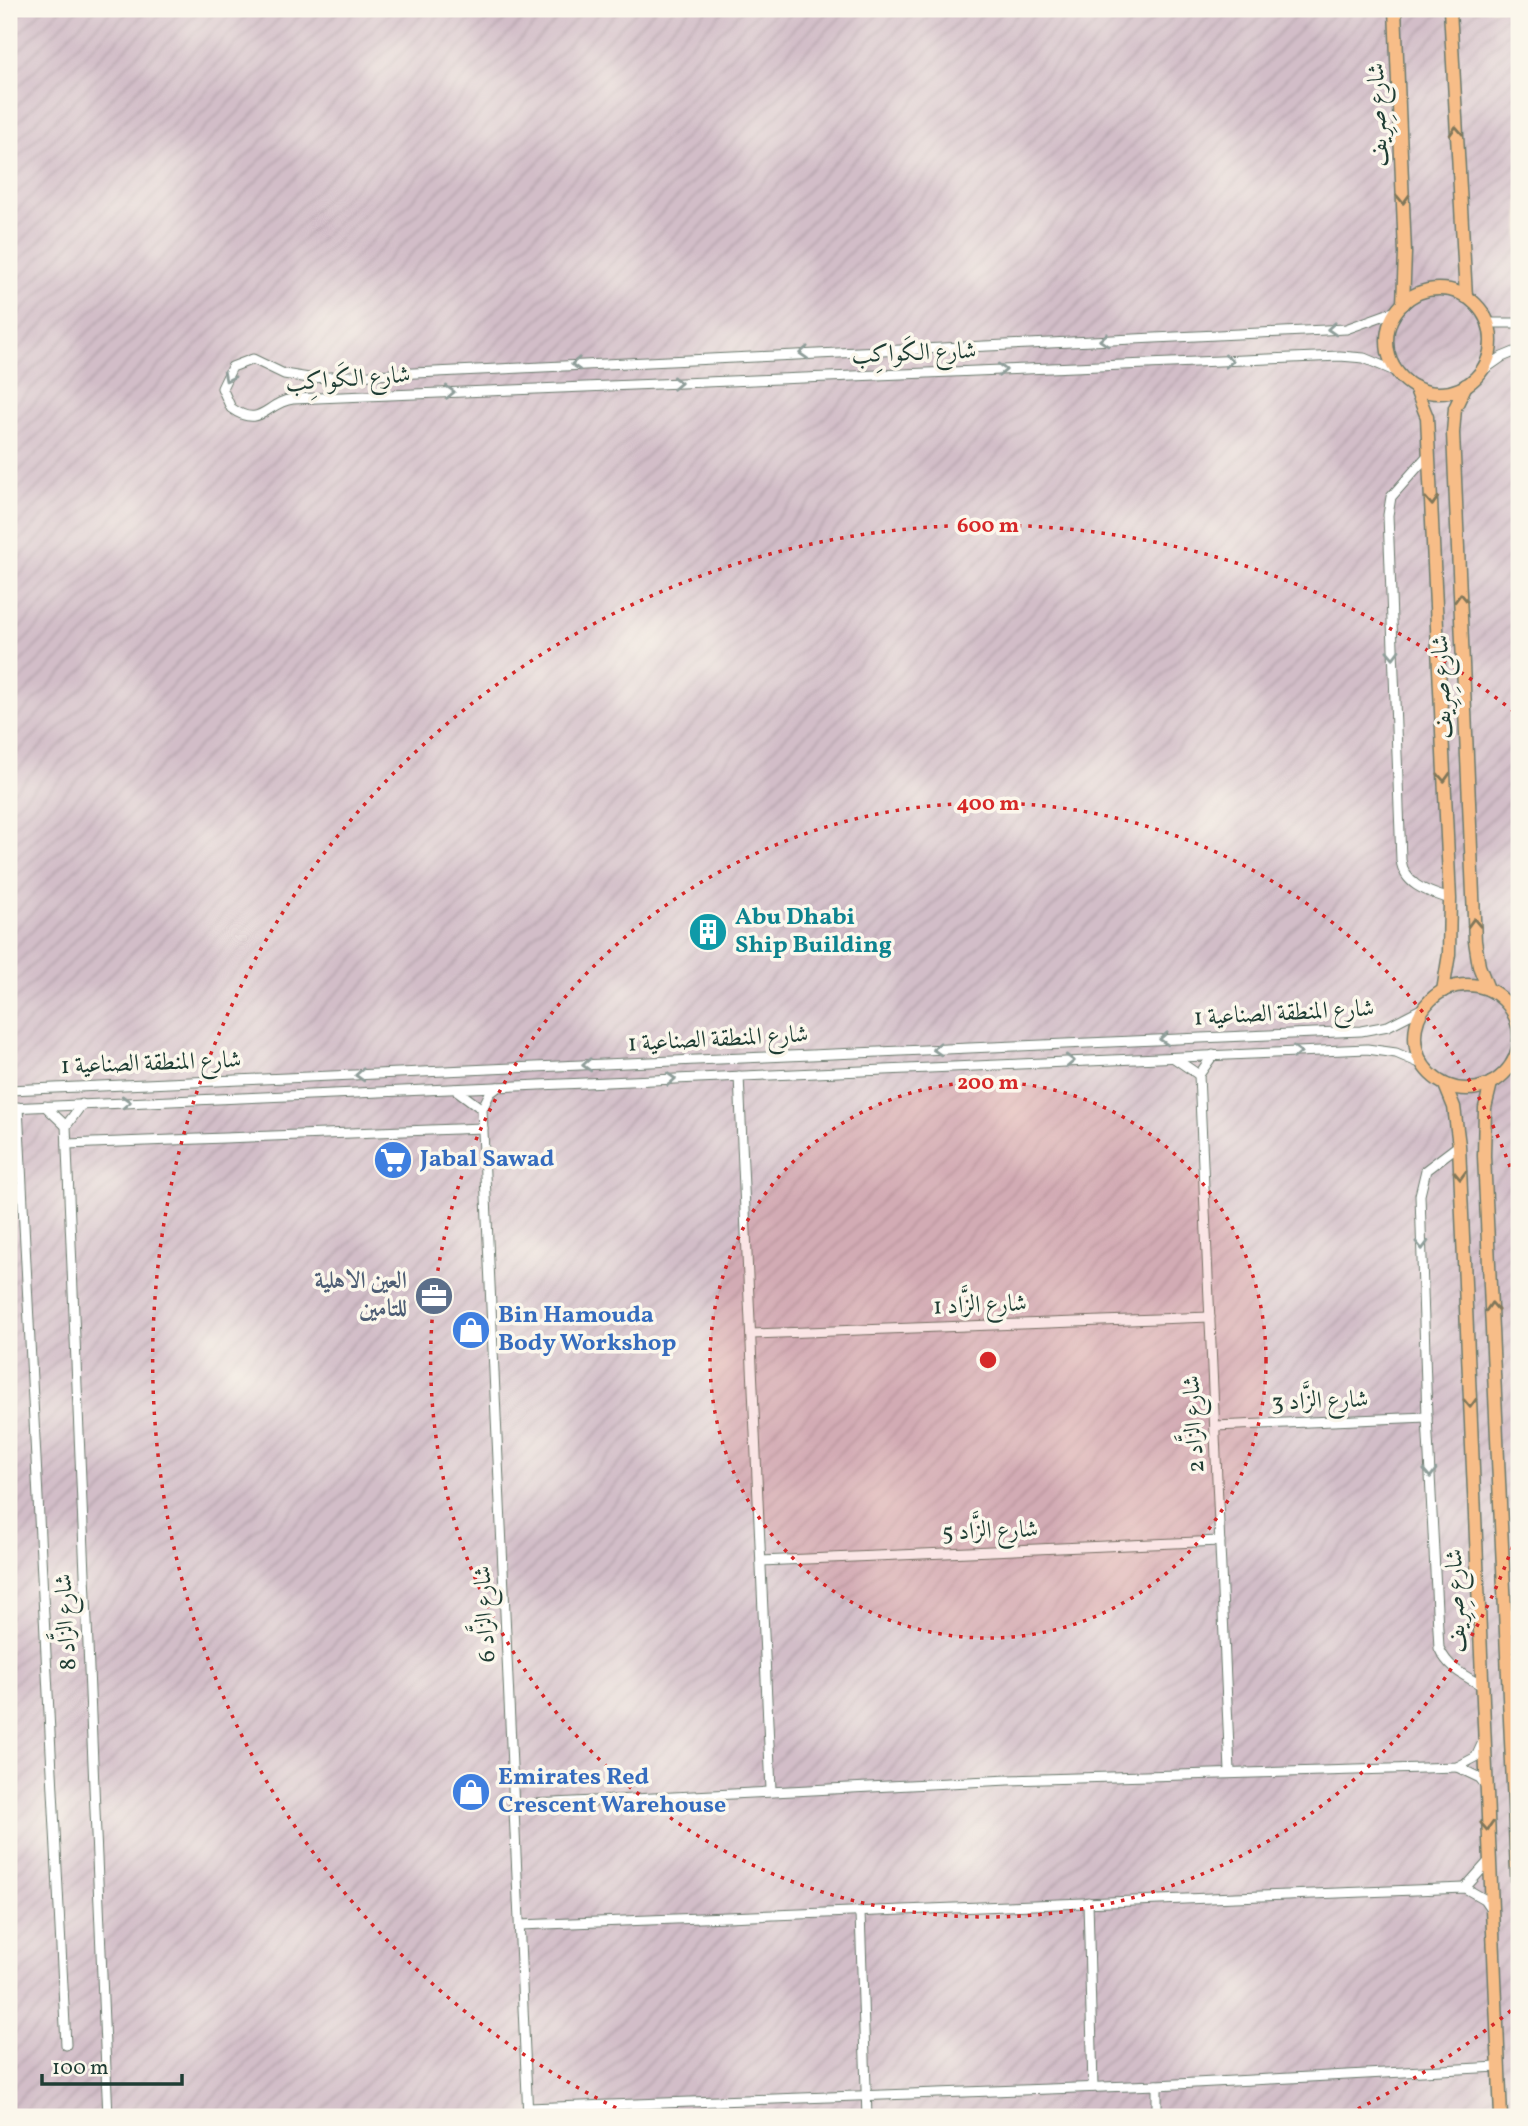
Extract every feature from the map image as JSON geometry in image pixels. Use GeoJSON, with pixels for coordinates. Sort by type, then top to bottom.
{"type":"FeatureCollection","features":[{"type":"Feature","properties":{"kind":"main road","name":"شارع صِرِيف"},"geometry":{"type":"LineString","coordinates":[[1395,9],[1405,253],[1399,307]]}},
{"type":"Feature","properties":{"kind":"main road"},"geometry":{"type":"LineString","coordinates":[[1450,9],[1466,297]]}},
{"type":"Feature","properties":{"kind":"main road"},"geometry":{"type":"LineString","coordinates":[[1440,289],[1466,297],[1475,304],[1487,323],[1490,349],[1479,373],[1465,385],[1435,392],[1415,387],[1398,372],[1387,342],[1399,307],[1413,296],[1440,289]]}},
{"type":"Feature","properties":{"kind":"main road","name":"شارع صِرِيف"},"geometry":{"type":"LineString","coordinates":[[1465,385],[1454,408],[1452,433],[1475,941],[1488,989]]}},
{"type":"Feature","properties":{"kind":"main road","name":"شارع صِرِيف"},"geometry":{"type":"LineString","coordinates":[[1415,387],[1427,417],[1450,900],[1449,954],[1443,991]]}},
{"type":"Feature","properties":{"kind":"main road"},"geometry":{"type":"LineString","coordinates":[[1473,985],[1488,989],[1502,998],[1512,1010],[1518,1026],[1519,1042],[1515,1058],[1506,1072],[1491,1083],[1476,1088],[1445,1084],[1422,1064],[1415,1036],[1423,1008],[1443,991],[1473,985]]}},
{"type":"Feature","properties":{"kind":"main road","name":"شارع صِرِيف"},"geometry":{"type":"LineString","coordinates":[[1491,1083],[1485,1108],[1484,1156],[1510,1695],[1516,1735],[1519,1914]]}},
{"type":"Feature","properties":{"kind":"main road","name":"شارع صِرِيف"},"geometry":{"type":"LineString","coordinates":[[1445,1084],[1454,1107],[1459,1145],[1501,2117]]}},
{"type":"Feature","properties":{"kind":"street","name":"شارع الكَواكِب"},"geometry":{"type":"LineString","coordinates":[[1398,372],[1376,362],[1352,357],[1233,361],[293,399],[284,400],[263,415],[251,417],[231,408],[222,387],[232,367],[253,359],[284,374],[309,377],[1346,329],[1399,307]]}},
{"type":"Feature","properties":{"kind":"street"},"geometry":{"type":"LineString","coordinates":[[1487,323],[1519,323]]}},
{"type":"Feature","properties":{"kind":"street"},"geometry":{"type":"LineString","coordinates":[[1479,373],[1502,357],[1519,350]]}},
{"type":"Feature","properties":{"kind":"street"},"geometry":{"type":"LineString","coordinates":[[1429,454],[1391,497],[1388,515],[1401,860],[1406,876],[1421,890],[1450,900]]}},
{"type":"Feature","properties":{"kind":"street"},"geometry":{"type":"LineString","coordinates":[[1502,998],[1519,1009]]}},
{"type":"Feature","properties":{"kind":"street","name":"شارع المنطقة الصناعية 1"},"geometry":{"type":"LineString","coordinates":[[9,1090],[1362,1031],[1388,1026],[1423,1008]]}},
{"type":"Feature","properties":{"kind":"street","name":"شارع المنطقة الصناعية 1"},"geometry":{"type":"LineString","coordinates":[[13,1108],[1213,1055],[1377,1050],[1396,1053],[1422,1064]]}},
{"type":"Feature","properties":{"kind":"street"},"geometry":{"type":"LineString","coordinates":[[1172,1057],[1199,1075],[1213,1055]]}},
{"type":"Feature","properties":{"kind":"street"},"geometry":{"type":"LineString","coordinates":[[1506,1072],[1519,1061]]}},
{"type":"Feature","properties":{"kind":"street","name":"شارع الزَّاد 2"},"geometry":{"type":"LineString","coordinates":[[1199,1075],[1230,1771]]}},
{"type":"Feature","properties":{"kind":"street"},"geometry":{"type":"LineString","coordinates":[[739,1076],[771,1790]]}},
{"type":"Feature","properties":{"kind":"street"},"geometry":{"type":"LineString","coordinates":[[454,1088],[482,1109],[490,1094],[499,1086]]}},
{"type":"Feature","properties":{"kind":"street"},"geometry":{"type":"LineString","coordinates":[[45,1106],[66,1126],[82,1104]]}},
{"type":"Feature","properties":{"kind":"street","name":"شارع الزَّاد 8"},"geometry":{"type":"LineString","coordinates":[[13,1108],[66,2045]]}},
{"type":"Feature","properties":{"kind":"street","name":"شارع الزَّاد 6"},"geometry":{"type":"LineString","coordinates":[[482,1109],[528,2112]]}},
{"type":"Feature","properties":{"kind":"street","name":"شارع الزَّاد 8"},"geometry":{"type":"LineString","coordinates":[[66,1126],[107,2117]]}},
{"type":"Feature","properties":{"kind":"street"},"geometry":{"type":"LineString","coordinates":[[66,1144],[483,1128]]}},
{"type":"Feature","properties":{"kind":"street"},"geometry":{"type":"LineString","coordinates":[[1459,1145],[1426,1170],[1420,1195],[1427,1417],[1439,1648],[1445,1661],[1455,1671],[1481,1685]]}},
{"type":"Feature","properties":{"kind":"street","name":"شارع الزَّاد 1"},"geometry":{"type":"LineString","coordinates":[[751,1334],[1210,1317]]}},
{"type":"Feature","properties":{"kind":"street","name":"شارع الزَّاد 3"},"geometry":{"type":"LineString","coordinates":[[1215,1426],[1427,1417]]}},
{"type":"Feature","properties":{"kind":"street","name":"شارع الزَّاد 5"},"geometry":{"type":"LineString","coordinates":[[761,1561],[1220,1541]]}},
{"type":"Feature","properties":{"kind":"street"},"geometry":{"type":"LineString","coordinates":[[1510,1695],[1519,1706]]}},
{"type":"Feature","properties":{"kind":"street"},"geometry":{"type":"LineString","coordinates":[[1457,1767],[1476,1757],[1484,1741]]}},
{"type":"Feature","properties":{"kind":"street"},"geometry":{"type":"LineString","coordinates":[[515,1805],[771,1790],[1230,1771],[1457,1767],[1480,1778],[1486,1786]]}},
{"type":"Feature","properties":{"kind":"street"},"geometry":{"type":"LineString","coordinates":[[1465,1888],[1489,1861]]}},
{"type":"Feature","properties":{"kind":"street"},"geometry":{"type":"LineString","coordinates":[[520,1925],[1465,1888],[1484,1899],[1491,1909]]}},
{"type":"Feature","properties":{"kind":"street"},"geometry":{"type":"LineString","coordinates":[[1088,1902],[1093,2087]]}},
{"type":"Feature","properties":{"kind":"street"},"geometry":{"type":"LineString","coordinates":[[860,1913],[867,2117]]}},
{"type":"Feature","properties":{"kind":"street"},"geometry":{"type":"LineString","coordinates":[[528,2112],[1157,2085],[1498,2067]]}},
{"type":"Feature","properties":{"kind":"street"},"geometry":{"type":"LineString","coordinates":[[1157,2085],[1157,2117]]}},
{"type":"Feature","properties":{"kind":"shaded area"},"geometry":{"type":"Polygon","coordinates":[[[9,9],[1519,9],[1519,2117],[9,2117],[9,9]]]}},
{"type":"Feature","properties":{"kind":"place","name":"Abu Dhabi Ship Building"},"geometry":{"type":"Point","coordinates":[708,932]}},
{"type":"Feature","properties":{"kind":"place","name":"Jabal Sawad"},"geometry":{"type":"Point","coordinates":[393,1160]}},
{"type":"Feature","properties":{"kind":"place","name":"العين الاهلية للتامين"},"geometry":{"type":"Point","coordinates":[434,1296]}},
{"type":"Feature","properties":{"kind":"place","name":"Bin Hamouda Body Workshop"},"geometry":{"type":"Point","coordinates":[471,1330]}},
{"type":"Feature","properties":{"kind":"place","name":"Emirates Red Crescent Warehouse"},"geometry":{"type":"Point","coordinates":[471,1792]}}]}
